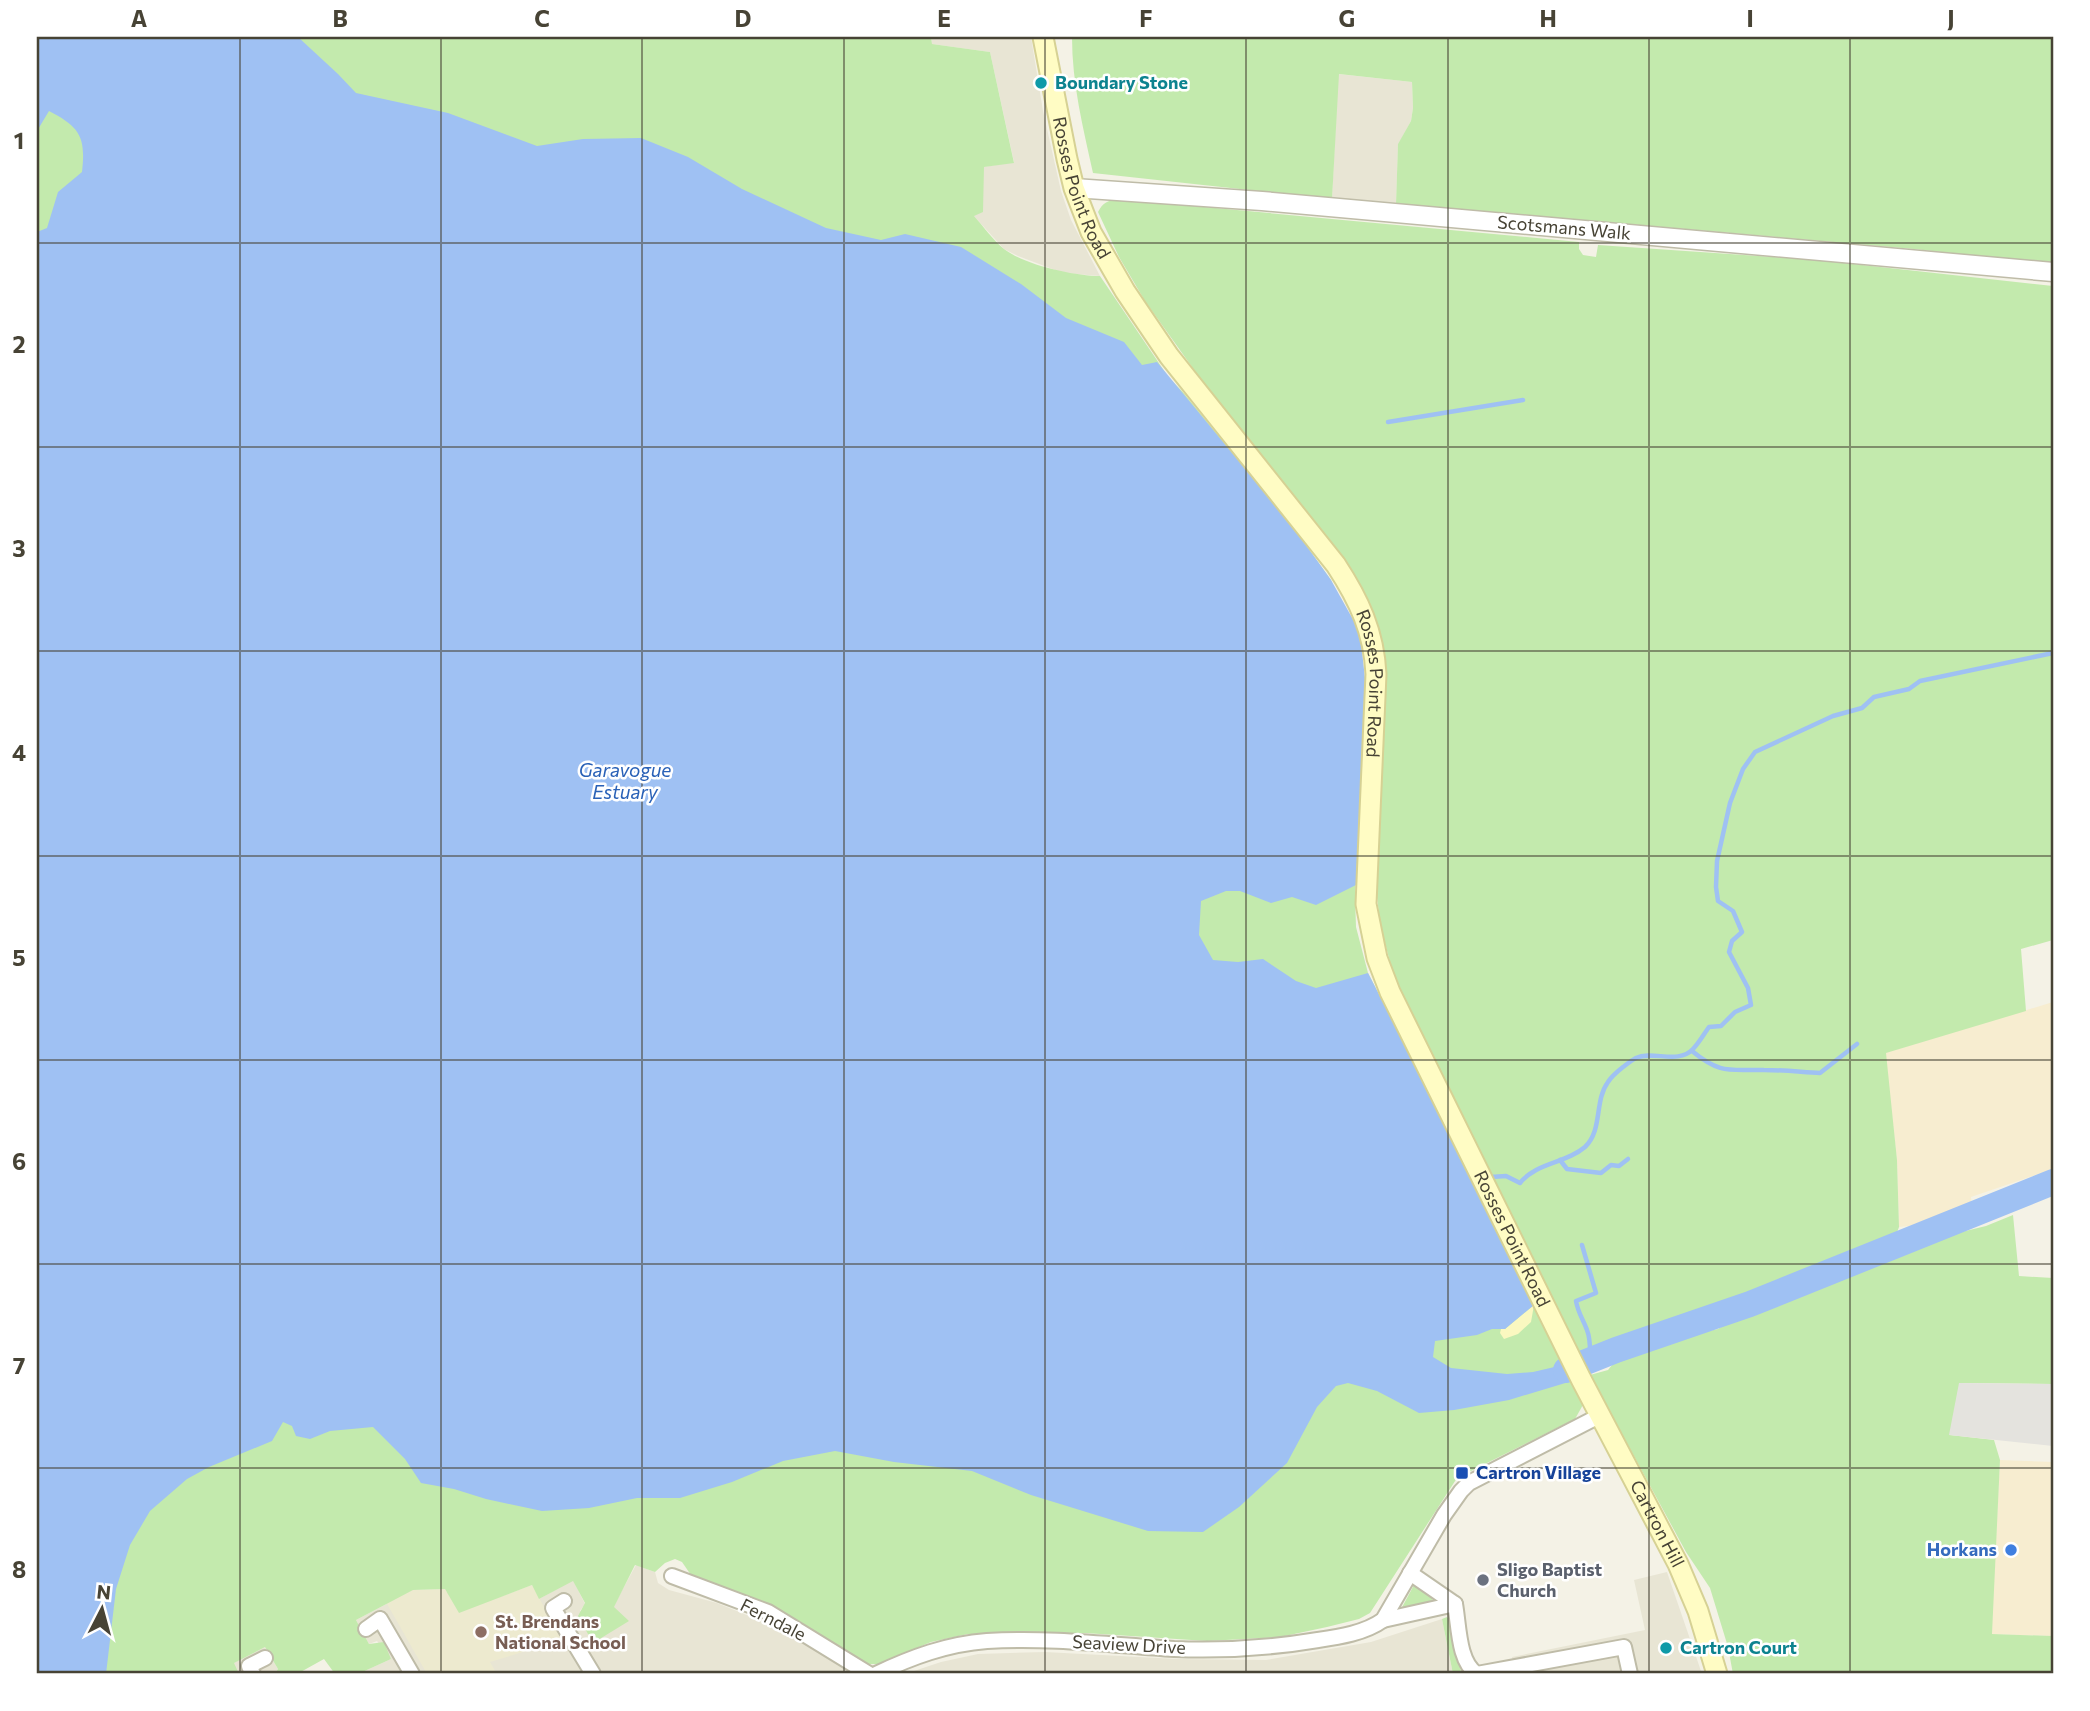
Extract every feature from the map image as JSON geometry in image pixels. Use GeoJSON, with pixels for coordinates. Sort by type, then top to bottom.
{"type":"FeatureCollection","features":[{"type":"Feature","properties":{"kind":"main road","name":"Rosses Point Road"},"geometry":{"type":"LineString","coordinates":[[1043,37],[1074,188],[1091,232],[1125,291],[1169,356],[1336,565],[1367,620],[1375,650],[1376,674],[1366,904],[1377,958],[1390,992],[1581,1379]]}},
{"type":"Feature","properties":{"kind":"main road","name":"Cartron Hill"},"geometry":{"type":"LineString","coordinates":[[1581,1379],[1678,1564],[1698,1611],[1717,1674]]}},
{"type":"Feature","properties":{"kind":"street","name":"Scotsmans Walk"},"geometry":{"type":"LineString","coordinates":[[1074,188],[1262,201],[2053,272]]}},
{"type":"Feature","properties":{"kind":"street"},"geometry":{"type":"LineString","coordinates":[[1383,1620],[1444,1515],[1469,1483],[1601,1415]]}},
{"type":"Feature","properties":{"kind":"street"},"geometry":{"type":"LineString","coordinates":[[1410,1573],[1455,1604],[1465,1660],[1469,1669],[1477,1674],[1624,1647],[1630,1674]]}},
{"type":"Feature","properties":{"kind":"street","name":"Ferndale"},"geometry":{"type":"LineString","coordinates":[[672,1576],[768,1612],[869,1674]]}},
{"type":"Feature","properties":{"kind":"street"},"geometry":{"type":"LineString","coordinates":[[564,1601],[553,1608],[593,1674]]}},
{"type":"Feature","properties":{"kind":"street","name":"Seaview Drive"},"geometry":{"type":"LineString","coordinates":[[876,1674],[910,1658],[950,1646],[987,1641],[1026,1640],[1177,1649],[1259,1648],[1334,1638],[1360,1631],[1383,1620],[1455,1604]]}},
{"type":"Feature","properties":{"kind":"street"},"geometry":{"type":"LineString","coordinates":[[366,1629],[380,1619],[412,1674]]}},
{"type":"Feature","properties":{"kind":"street"},"geometry":{"type":"LineString","coordinates":[[253,1674],[249,1666],[265,1658]]}},
{"type":"Feature","properties":{"kind":"shaded area"},"geometry":{"type":"Polygon","coordinates":[[[931,37],[1031,37],[1043,111],[1061,191],[1071,220],[1100,276],[1063,273],[1018,256],[1004,249],[973,215],[983,211],[983,167],[1014,162],[990,52],[932,44],[931,37]]]}},
{"type":"Feature","properties":{"kind":"shaded area"},"geometry":{"type":"Polygon","coordinates":[[[1338,74],[1412,82],[1411,121],[1398,145],[1396,204],[1332,199],[1338,74]]]}},
{"type":"Feature","properties":{"kind":"shaded area"},"geometry":{"type":"Polygon","coordinates":[[[2053,1002],[2053,1169],[1971,1197],[1972,1207],[1927,1224],[1899,1227],[1897,1160],[1885,1053],[2053,1002]]]}},
{"type":"Feature","properties":{"kind":"shaded area"},"geometry":{"type":"Polygon","coordinates":[[[1959,1383],[2053,1384],[2053,1446],[1949,1435],[1959,1383]]]}},
{"type":"Feature","properties":{"kind":"shaded area"},"geometry":{"type":"Polygon","coordinates":[[[2000,1460],[2053,1462],[2053,1636],[1991,1634],[2000,1460]]]}},
{"type":"Feature","properties":{"kind":"shaded area"},"geometry":{"type":"Polygon","coordinates":[[[636,1565],[655,1572],[658,1583],[669,1590],[717,1603],[754,1618],[803,1642],[852,1674],[358,1674],[391,1659],[377,1641],[369,1644],[356,1620],[413,1590],[539,1599],[573,1580],[585,1604],[580,1611],[628,1621],[613,1607],[636,1565]]]}},
{"type":"Feature","properties":{"kind":"shaded area","name":"Cartron Court"},"geometry":{"type":"Polygon","coordinates":[[[1667,1572],[1702,1674],[1515,1674],[1512,1657],[1645,1630],[1634,1580],[1667,1572]]]}},
{"type":"Feature","properties":{"kind":"shaded area","name":"St. Brendans National School"},"geometry":{"type":"Polygon","coordinates":[[[532,1585],[562,1640],[490,1662],[497,1674],[427,1674],[386,1602],[413,1590],[445,1589],[459,1612],[532,1585]]]}},
{"type":"Feature","properties":{"kind":"shaded area"},"geometry":{"type":"Polygon","coordinates":[[[1442,1619],[1453,1674],[905,1674],[978,1654],[1045,1652],[1177,1659],[1266,1660],[1371,1642],[1442,1619]]]}},
{"type":"Feature","properties":{"kind":"shaded area"},"geometry":{"type":"Polygon","coordinates":[[[265,1647],[278,1669],[275,1674],[239,1674],[233,1663],[265,1647]]]}},
{"type":"Feature","properties":{"kind":"green space","name":"Garavogue Estuary"},"geometry":{"type":"Polygon","coordinates":[[[37,37],[931,37],[932,44],[990,52],[1014,163],[984,167],[983,212],[974,216],[1004,249],[1013,255],[1050,268],[1100,276],[1169,378],[1290,523],[1331,580],[1365,679],[1355,897],[1356,927],[1368,973],[1509,1248],[1563,1365],[1584,1403],[1575,1419],[1457,1478],[1370,1613],[1359,1619],[1280,1637],[1207,1641],[1085,1633],[968,1634],[931,1642],[878,1664],[866,1664],[836,1646],[693,1578],[682,1562],[675,1559],[655,1572],[635,1565],[614,1607],[629,1621],[593,1643],[578,1616],[585,1603],[573,1581],[539,1599],[532,1585],[459,1613],[445,1589],[413,1590],[356,1620],[369,1644],[384,1642],[391,1659],[358,1674],[335,1674],[324,1659],[297,1674],[275,1674],[278,1669],[265,1647],[234,1663],[239,1674],[37,1674],[37,37]]]}},
{"type":"Feature","properties":{"kind":"green space"},"geometry":{"type":"Polygon","coordinates":[[[1072,37],[2053,37],[2053,264],[1914,249],[1396,204],[1398,144],[1411,121],[1412,82],[1339,74],[1332,199],[1093,173],[1076,89],[1072,37]]]}},
{"type":"Feature","properties":{"kind":"green space"},"geometry":{"type":"Polygon","coordinates":[[[1118,199],[1579,242],[1583,255],[1596,257],[1598,245],[1817,260],[2053,286],[2053,940],[2021,949],[2026,1011],[1886,1053],[1897,1160],[1899,1227],[1895,1238],[1745,1304],[1638,1334],[1630,1340],[1581,1360],[1395,981],[1380,924],[1377,896],[1378,628],[1145,301],[1119,257],[1098,212],[1106,202],[1118,199]]]}},
{"type":"Feature","properties":{"kind":"green space"},"geometry":{"type":"Polygon","coordinates":[[[2013,1215],[2019,1276],[2053,1278],[2053,1384],[1960,1383],[1950,1435],[1994,1440],[2000,1460],[1992,1634],[2053,1636],[2053,1674],[1733,1674],[1728,1647],[1710,1588],[1686,1552],[1590,1375],[1608,1370],[1617,1359],[1690,1335],[1718,1329],[1738,1316],[1792,1296],[1912,1244],[1986,1226],[2013,1215]]]}},
{"type":"Feature","properties":{"kind":"green space"},"geometry":{"type":"Polygon","coordinates":[[[1414,1585],[1433,1599],[1400,1611],[1414,1585]]]}},
{"type":"Feature","properties":{"kind":"green space"},"geometry":{"type":"Polygon","coordinates":[[[1447,1617],[1452,1622],[1461,1672],[1464,1674],[1453,1674],[1442,1619],[1447,1617]]]}},
{"type":"Feature","properties":{"kind":"sand"},"geometry":{"type":"Polygon","coordinates":[[[1534,1305],[1531,1322],[1518,1334],[1504,1339],[1500,1333],[1501,1329],[1505,1329],[1534,1305]]]}},
{"type":"Feature","properties":{"kind":"water","name":"Garavogue Estuary"},"geometry":{"type":"Polygon","coordinates":[[[37,37],[298,37],[356,93],[448,113],[537,146],[583,139],[641,138],[688,157],[742,189],[826,228],[881,240],[905,234],[961,247],[1021,284],[1066,318],[1124,342],[1142,365],[1157,362],[1290,523],[1331,580],[1360,632],[1365,679],[1356,885],[1316,905],[1292,897],[1271,903],[1240,891],[1226,891],[1201,901],[1199,935],[1213,960],[1238,962],[1263,959],[1296,981],[1316,988],[1368,973],[1509,1248],[1534,1305],[1505,1329],[1492,1329],[1477,1335],[1435,1341],[1433,1357],[1451,1368],[1507,1374],[1533,1372],[1563,1365],[1572,1381],[1509,1400],[1419,1413],[1377,1391],[1348,1383],[1336,1386],[1317,1407],[1287,1463],[1239,1507],[1203,1532],[1148,1531],[1031,1495],[972,1471],[894,1462],[835,1451],[783,1461],[732,1482],[680,1498],[637,1498],[589,1508],[542,1511],[421,1483],[405,1459],[373,1427],[330,1431],[310,1439],[296,1436],[292,1426],[283,1422],[272,1441],[187,1479],[150,1511],[130,1545],[116,1589],[106,1674],[37,1674],[37,232],[47,228],[58,192],[82,172],[83,150],[79,134],[74,128],[49,111],[37,131],[37,37]]]}},
{"type":"Feature","properties":{"kind":"waterway"},"geometry":{"type":"LineString","coordinates":[[1388,422],[1523,400]]}},
{"type":"Feature","properties":{"kind":"waterway"},"geometry":{"type":"LineString","coordinates":[[1491,1177],[1506,1176],[1520,1183],[1535,1171],[1577,1153],[1591,1140],[1604,1090],[1619,1070],[1643,1056],[1673,1057],[1687,1054],[1709,1027],[1721,1026],[1735,1012],[1751,1005],[1748,988],[1729,952],[1732,941],[1742,932],[1733,911],[1718,901],[1716,887],[1717,861],[1730,803],[1743,769],[1755,752],[1833,716],[1862,708],[1874,697],[1909,689],[1920,681],[2053,653]]}},
{"type":"Feature","properties":{"kind":"waterway"},"geometry":{"type":"LineString","coordinates":[[1692,1051],[1711,1064],[1726,1069],[1820,1073],[1857,1044]]}},
{"type":"Feature","properties":{"kind":"waterway"},"geometry":{"type":"LineString","coordinates":[[1560,1160],[1567,1169],[1601,1173],[1611,1165],[1619,1166],[1628,1159]]}},
{"type":"Feature","properties":{"kind":"waterway"},"geometry":{"type":"LineString","coordinates":[[1566,1370],[1750,1304],[2053,1182]]}},
{"type":"Feature","properties":{"kind":"waterway"},"geometry":{"type":"LineString","coordinates":[[1582,1245],[1596,1293],[1576,1301],[1589,1338],[1590,1361]]}},
{"type":"Feature","properties":{"kind":"place","name":"Boundary Stone"},"geometry":{"type":"Point","coordinates":[1041,83]}},
{"type":"Feature","properties":{"kind":"place","name":"Cartron Village"},"geometry":{"type":"Point","coordinates":[1462,1473]}},
{"type":"Feature","properties":{"kind":"place","name":"Horkans"},"geometry":{"type":"Point","coordinates":[2011,1550]}},
{"type":"Feature","properties":{"kind":"place","name":"Sligo Baptist Church"},"geometry":{"type":"Point","coordinates":[1483,1580]}},
{"type":"Feature","properties":{"kind":"place","name":"St. Brendans National School"},"geometry":{"type":"Point","coordinates":[481,1632]}},
{"type":"Feature","properties":{"kind":"place","name":"Cartron Court"},"geometry":{"type":"Point","coordinates":[1666,1648]}}]}
